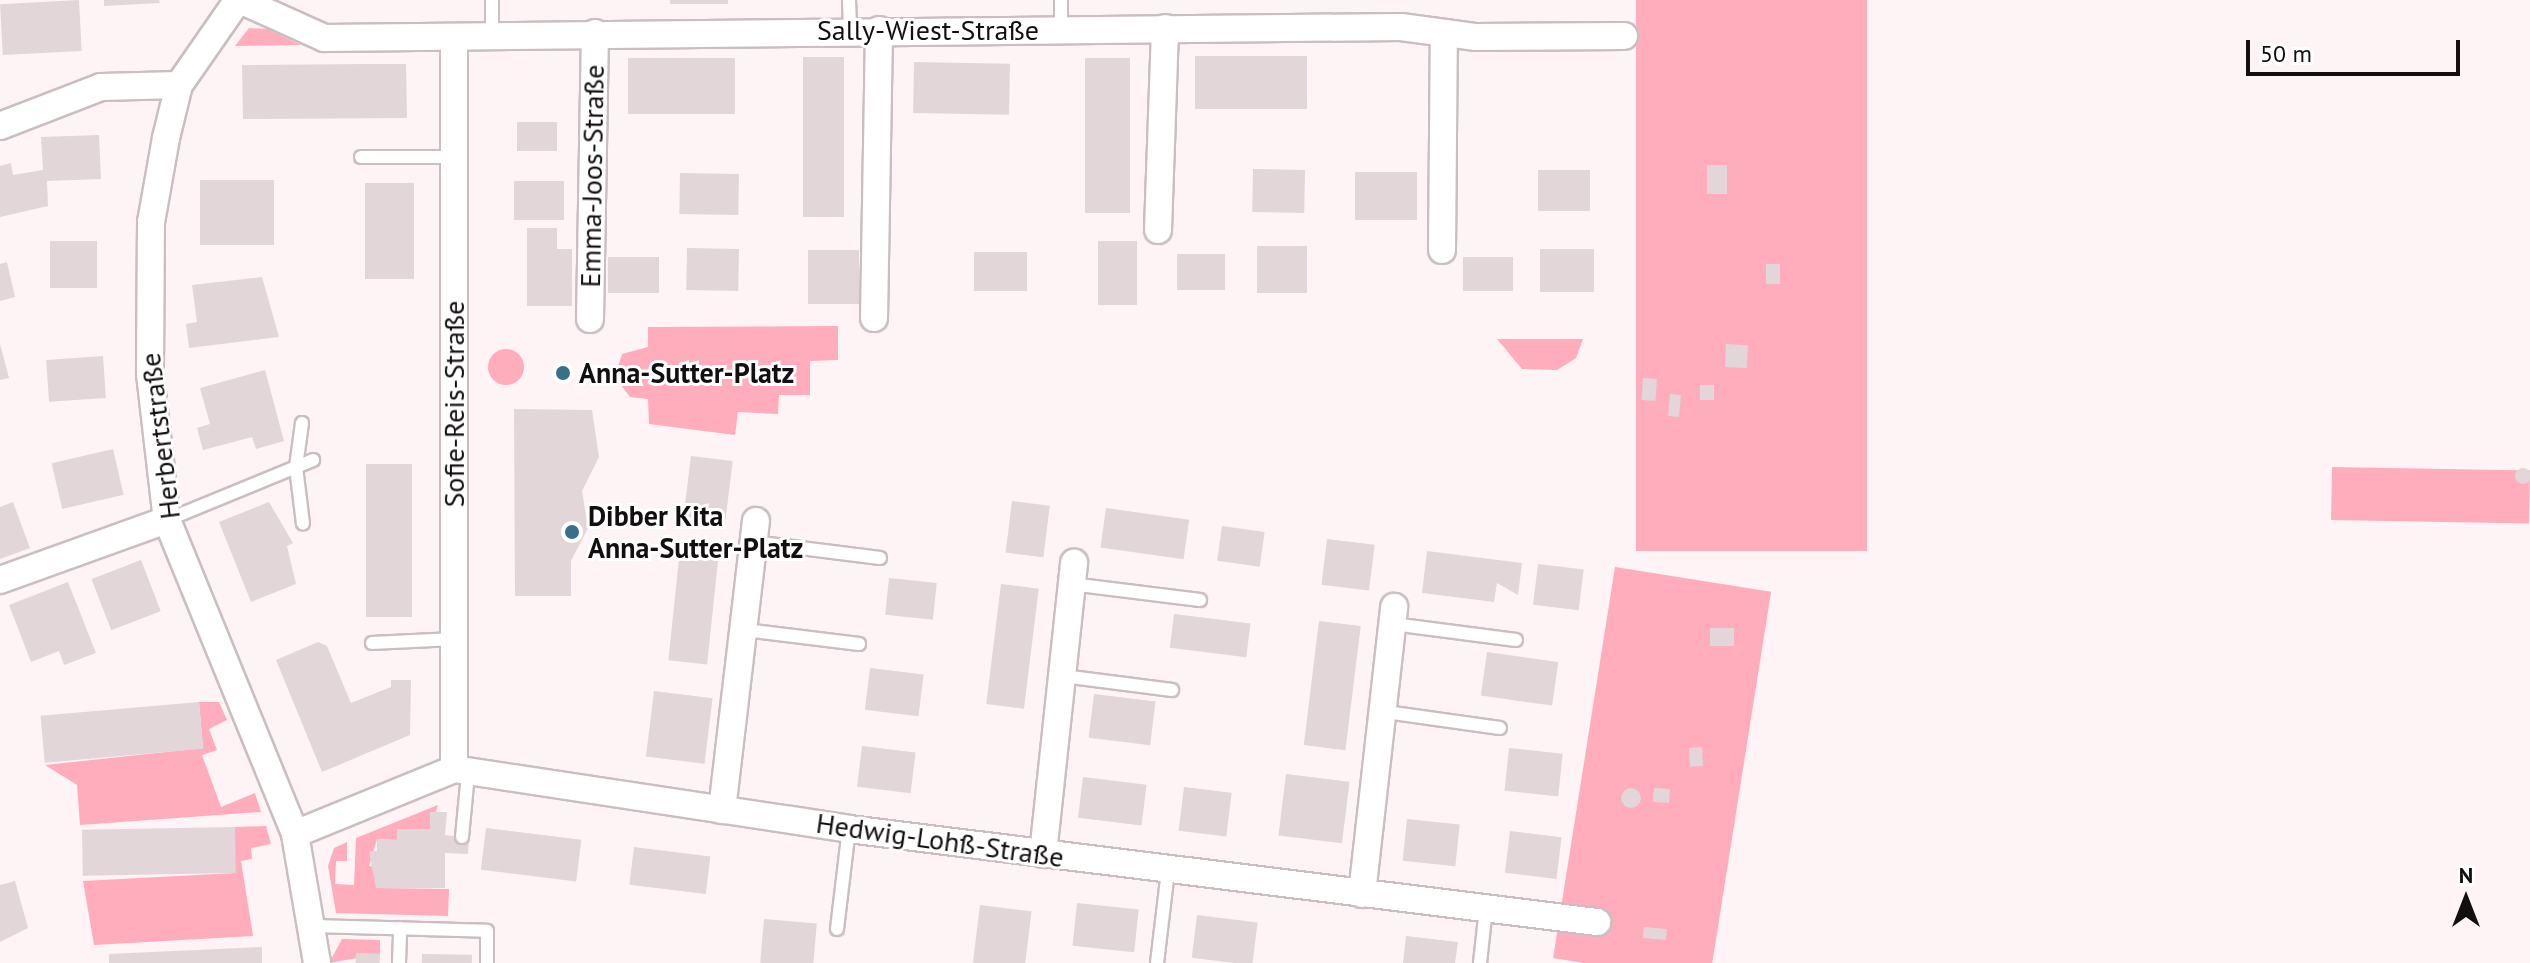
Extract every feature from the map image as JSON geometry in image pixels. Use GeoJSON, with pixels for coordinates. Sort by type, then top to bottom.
{"type":"FeatureCollection","features":[{"type":"Feature","properties":{"kind":"street","name":"Sally-Wiest-Straße"},"geometry":{"type":"LineString","coordinates":[[239,0],[324,38],[454,40],[492,33],[1165,28],[1624,36]]}},
{"type":"Feature","properties":{"kind":"street","name":"Herbertstraße"},"geometry":{"type":"LineString","coordinates":[[239,0],[179,85],[151,222],[147,303],[167,520],[295,834],[317,963]]}},
{"type":"Feature","properties":{"kind":"street"},"geometry":{"type":"LineString","coordinates":[[1158,230],[1165,28]]}},
{"type":"Feature","properties":{"kind":"street"},"geometry":{"type":"LineString","coordinates":[[874,318],[879,30]]}},
{"type":"Feature","properties":{"kind":"street","name":"Emma-Joos-Straße"},"geometry":{"type":"LineString","coordinates":[[590,319],[595,33]]}},
{"type":"Feature","properties":{"kind":"street"},"geometry":{"type":"LineString","coordinates":[[1442,250],[1444,33]]}},
{"type":"Feature","properties":{"kind":"street","name":"Sofie-Reis-Straße"},"geometry":{"type":"LineString","coordinates":[[454,40],[454,639],[461,771]]}},
{"type":"Feature","properties":{"kind":"street"},"geometry":{"type":"LineString","coordinates":[[0,126],[101,87],[179,85]]}},
{"type":"Feature","properties":{"kind":"street"},"geometry":{"type":"LineString","coordinates":[[0,580],[167,520]]}},
{"type":"Feature","properties":{"kind":"street"},"geometry":{"type":"LineString","coordinates":[[722,810],[754,532]]}},
{"type":"Feature","properties":{"kind":"street"},"geometry":{"type":"LineString","coordinates":[[1043,854],[1073,574]]}},
{"type":"Feature","properties":{"kind":"street"},"geometry":{"type":"LineString","coordinates":[[1362,894],[1386,712],[1394,616]]}},
{"type":"Feature","properties":{"kind":"street"},"geometry":{"type":"LineString","coordinates":[[295,834],[461,771]]}},
{"type":"Feature","properties":{"kind":"street","name":"Hedwig-Lohß-Straße"},"geometry":{"type":"LineString","coordinates":[[461,771],[849,829],[1597,922]]}},
{"type":"Feature","properties":{"kind":"lane"},"geometry":{"type":"LineString","coordinates":[[492,0],[492,33]]}},
{"type":"Feature","properties":{"kind":"lane"},"geometry":{"type":"LineString","coordinates":[[849,0],[850,31]]}},
{"type":"Feature","properties":{"kind":"lane"},"geometry":{"type":"LineString","coordinates":[[1061,0],[1061,29]]}},
{"type":"Feature","properties":{"kind":"lane"},"geometry":{"type":"LineString","coordinates":[[361,157],[454,157]]}},
{"type":"Feature","properties":{"kind":"lane"},"geometry":{"type":"LineString","coordinates":[[302,423],[296,467],[303,524]]}},
{"type":"Feature","properties":{"kind":"lane"},"geometry":{"type":"LineString","coordinates":[[167,520],[313,460]]}},
{"type":"Feature","properties":{"kind":"lane"},"geometry":{"type":"LineString","coordinates":[[754,532],[880,558]]}},
{"type":"Feature","properties":{"kind":"lane"},"geometry":{"type":"LineString","coordinates":[[1073,574],[1200,600]]}},
{"type":"Feature","properties":{"kind":"lane"},"geometry":{"type":"LineString","coordinates":[[1394,616],[1516,640]]}},
{"type":"Feature","properties":{"kind":"lane"},"geometry":{"type":"LineString","coordinates":[[745,630],[859,644]]}},
{"type":"Feature","properties":{"kind":"lane"},"geometry":{"type":"LineString","coordinates":[[372,643],[454,639]]}},
{"type":"Feature","properties":{"kind":"lane"},"geometry":{"type":"LineString","coordinates":[[1063,676],[1172,690]]}},
{"type":"Feature","properties":{"kind":"lane"},"geometry":{"type":"LineString","coordinates":[[1386,712],[1500,728]]}},
{"type":"Feature","properties":{"kind":"lane"},"geometry":{"type":"LineString","coordinates":[[461,771],[462,837]]}},
{"type":"Feature","properties":{"kind":"lane"},"geometry":{"type":"LineString","coordinates":[[837,929],[849,829]]}},
{"type":"Feature","properties":{"kind":"lane"},"geometry":{"type":"LineString","coordinates":[[1157,963],[1168,871]]}},
{"type":"Feature","properties":{"kind":"lane"},"geometry":{"type":"LineString","coordinates":[[1480,963],[1486,908]]}},
{"type":"Feature","properties":{"kind":"lane"},"geometry":{"type":"LineString","coordinates":[[313,926],[487,931],[487,963]]}},
{"type":"Feature","properties":{"kind":"lane"},"geometry":{"type":"LineString","coordinates":[[399,963],[400,928]]}},
{"type":"Feature","properties":{"kind":"shaded area"},"geometry":{"type":"Polygon","coordinates":[[[1636,0],[1867,0],[1867,551],[1636,551],[1636,0]]]}},
{"type":"Feature","properties":{"kind":"shaded area"},"geometry":{"type":"Polygon","coordinates":[[[249,28],[267,29],[301,45],[235,46],[249,28]]]}},
{"type":"Feature","properties":{"kind":"shaded area"},"geometry":{"type":"Polygon","coordinates":[[[838,326],[838,360],[810,361],[810,395],[779,395],[778,414],[738,412],[735,435],[649,424],[648,399],[630,397],[615,377],[622,354],[648,347],[648,327],[838,326]]]}},
{"type":"Feature","properties":{"kind":"shaded area"},"geometry":{"type":"Polygon","coordinates":[[[1497,339],[1583,339],[1576,358],[1557,370],[1522,369],[1497,339]]]}},
{"type":"Feature","properties":{"kind":"shaded area"},"geometry":{"type":"Polygon","coordinates":[[[506,349],[519,354],[524,367],[519,380],[506,385],[493,380],[488,367],[493,354],[506,349]]]}},
{"type":"Feature","properties":{"kind":"shaded area"},"geometry":{"type":"Polygon","coordinates":[[[2332,467],[2530,470],[2529,523],[2331,520],[2332,467]]]}},
{"type":"Feature","properties":{"kind":"shaded area"},"geometry":{"type":"Polygon","coordinates":[[[1615,567],[1771,592],[1712,963],[1584,963],[1553,958],[1615,567]]]}},
{"type":"Feature","properties":{"kind":"shaded area"},"geometry":{"type":"Polygon","coordinates":[[[199,702],[219,702],[227,720],[209,729],[217,750],[202,755],[221,807],[255,793],[261,812],[80,825],[77,785],[45,765],[203,748],[199,702]]]}},
{"type":"Feature","properties":{"kind":"shaded area"},"geometry":{"type":"Polygon","coordinates":[[[438,805],[430,829],[397,829],[397,840],[377,839],[369,866],[376,867],[376,888],[449,889],[448,916],[336,913],[328,866],[334,848],[347,842],[347,861],[336,861],[335,884],[354,885],[356,838],[438,805]]]}},
{"type":"Feature","properties":{"kind":"shaded area"},"geometry":{"type":"Polygon","coordinates":[[[266,826],[271,844],[251,848],[252,859],[241,861],[253,936],[94,945],[83,881],[235,873],[235,827],[266,826]]]}},
{"type":"Feature","properties":{"kind":"shaded area"},"geometry":{"type":"Polygon","coordinates":[[[342,939],[380,940],[380,954],[329,963],[342,939]]]}},
{"type":"Feature","properties":{"kind":"building"},"geometry":{"type":"Polygon","coordinates":[[[79,0],[82,51],[3,55],[0,4],[79,0]]]}},
{"type":"Feature","properties":{"kind":"building"},"geometry":{"type":"Polygon","coordinates":[[[104,0],[159,0],[160,3],[104,6],[104,0]]]}},
{"type":"Feature","properties":{"kind":"building"},"geometry":{"type":"Polygon","coordinates":[[[670,0],[728,0],[728,4],[670,4],[670,0]]]}},
{"type":"Feature","properties":{"kind":"building"},"geometry":{"type":"Polygon","coordinates":[[[1195,56],[1307,56],[1307,109],[1195,109],[1195,56]]]}},
{"type":"Feature","properties":{"kind":"building"},"geometry":{"type":"Polygon","coordinates":[[[803,57],[844,57],[844,217],[803,217],[803,57]]]}},
{"type":"Feature","properties":{"kind":"building"},"geometry":{"type":"Polygon","coordinates":[[[628,58],[735,58],[735,114],[628,114],[628,58]]]}},
{"type":"Feature","properties":{"kind":"building"},"geometry":{"type":"Polygon","coordinates":[[[1085,58],[1130,58],[1130,213],[1085,213],[1085,58]]]}},
{"type":"Feature","properties":{"kind":"building"},"geometry":{"type":"Polygon","coordinates":[[[914,62],[1010,64],[1009,115],[913,113],[914,62]]]}},
{"type":"Feature","properties":{"kind":"building"},"geometry":{"type":"Polygon","coordinates":[[[406,64],[407,118],[243,119],[242,65],[406,64]]]}},
{"type":"Feature","properties":{"kind":"building"},"geometry":{"type":"Polygon","coordinates":[[[517,122],[557,122],[557,151],[517,151],[517,122]]]}},
{"type":"Feature","properties":{"kind":"building"},"geometry":{"type":"Polygon","coordinates":[[[99,135],[101,179],[47,181],[48,206],[0,217],[0,166],[11,163],[13,175],[43,170],[41,137],[99,135]]]}},
{"type":"Feature","properties":{"kind":"building"},"geometry":{"type":"Polygon","coordinates":[[[1707,165],[1727,165],[1727,194],[1707,194],[1707,165]]]}},
{"type":"Feature","properties":{"kind":"building"},"geometry":{"type":"Polygon","coordinates":[[[1253,169],[1305,170],[1304,213],[1252,212],[1253,169]]]}},
{"type":"Feature","properties":{"kind":"building"},"geometry":{"type":"Polygon","coordinates":[[[1538,170],[1590,170],[1590,211],[1538,211],[1538,170]]]}},
{"type":"Feature","properties":{"kind":"building"},"geometry":{"type":"Polygon","coordinates":[[[1355,172],[1417,172],[1417,220],[1355,220],[1355,172]]]}},
{"type":"Feature","properties":{"kind":"building"},"geometry":{"type":"Polygon","coordinates":[[[680,173],[739,174],[738,215],[679,214],[680,173]]]}},
{"type":"Feature","properties":{"kind":"building"},"geometry":{"type":"Polygon","coordinates":[[[200,180],[274,180],[274,245],[200,245],[200,180]]]}},
{"type":"Feature","properties":{"kind":"building"},"geometry":{"type":"Polygon","coordinates":[[[514,181],[564,181],[564,220],[514,220],[514,181]]]}},
{"type":"Feature","properties":{"kind":"building"},"geometry":{"type":"Polygon","coordinates":[[[365,183],[414,183],[414,279],[365,279],[365,183]]]}},
{"type":"Feature","properties":{"kind":"building"},"geometry":{"type":"Polygon","coordinates":[[[527,228],[557,228],[557,249],[572,249],[572,306],[527,306],[527,228]]]}},
{"type":"Feature","properties":{"kind":"building"},"geometry":{"type":"Polygon","coordinates":[[[50,241],[97,241],[97,288],[50,288],[50,241]]]}},
{"type":"Feature","properties":{"kind":"building"},"geometry":{"type":"Polygon","coordinates":[[[1098,241],[1137,241],[1137,305],[1098,305],[1098,241]]]}},
{"type":"Feature","properties":{"kind":"building"},"geometry":{"type":"Polygon","coordinates":[[[1257,246],[1307,246],[1307,293],[1257,293],[1257,246]]]}},
{"type":"Feature","properties":{"kind":"building"},"geometry":{"type":"Polygon","coordinates":[[[687,248],[739,249],[738,291],[686,290],[687,248]]]}},
{"type":"Feature","properties":{"kind":"building"},"geometry":{"type":"Polygon","coordinates":[[[1540,249],[1594,249],[1594,292],[1540,292],[1540,249]]]}},
{"type":"Feature","properties":{"kind":"building"},"geometry":{"type":"Polygon","coordinates":[[[808,250],[859,250],[859,304],[808,304],[808,250]]]}},
{"type":"Feature","properties":{"kind":"building"},"geometry":{"type":"Polygon","coordinates":[[[974,252],[1027,252],[1027,291],[974,291],[974,252]]]}},
{"type":"Feature","properties":{"kind":"building"},"geometry":{"type":"Polygon","coordinates":[[[1177,254],[1225,254],[1225,290],[1177,290],[1177,254]]]}},
{"type":"Feature","properties":{"kind":"building"},"geometry":{"type":"Polygon","coordinates":[[[608,257],[659,257],[659,293],[608,293],[608,257]]]}},
{"type":"Feature","properties":{"kind":"building"},"geometry":{"type":"Polygon","coordinates":[[[1463,257],[1513,257],[1513,291],[1463,291],[1463,257]]]}},
{"type":"Feature","properties":{"kind":"building"},"geometry":{"type":"Polygon","coordinates":[[[7,262],[15,297],[0,301],[0,264],[7,262]]]}},
{"type":"Feature","properties":{"kind":"building"},"geometry":{"type":"Polygon","coordinates":[[[1766,264],[1780,264],[1780,284],[1766,284],[1766,264]]]}},
{"type":"Feature","properties":{"kind":"building"},"geometry":{"type":"Polygon","coordinates":[[[262,277],[279,337],[189,348],[186,324],[197,322],[192,285],[262,277]]]}},
{"type":"Feature","properties":{"kind":"building"},"geometry":{"type":"Polygon","coordinates":[[[0,344],[9,378],[0,380],[0,344]]]}},
{"type":"Feature","properties":{"kind":"building"},"geometry":{"type":"Polygon","coordinates":[[[1726,344],[1748,345],[1747,368],[1725,367],[1726,344]]]}},
{"type":"Feature","properties":{"kind":"building"},"geometry":{"type":"Polygon","coordinates":[[[103,356],[106,398],[49,402],[46,360],[103,356]]]}},
{"type":"Feature","properties":{"kind":"building"},"geometry":{"type":"Polygon","coordinates":[[[265,370],[284,441],[256,449],[252,437],[203,450],[197,428],[210,424],[200,388],[265,370]]]}},
{"type":"Feature","properties":{"kind":"building"},"geometry":{"type":"Polygon","coordinates":[[[1643,378],[1657,379],[1655,401],[1641,400],[1643,378]]]}},
{"type":"Feature","properties":{"kind":"building"},"geometry":{"type":"Polygon","coordinates":[[[1700,385],[1714,385],[1714,400],[1700,400],[1700,385]]]}},
{"type":"Feature","properties":{"kind":"building"},"geometry":{"type":"Polygon","coordinates":[[[1670,394],[1681,395],[1679,417],[1668,416],[1670,394]]]}},
{"type":"Feature","properties":{"kind":"building"},"geometry":{"type":"Polygon","coordinates":[[[514,409],[592,410],[599,457],[582,491],[588,528],[571,561],[571,596],[515,596],[514,409]]]}},
{"type":"Feature","properties":{"kind":"building"},"geometry":{"type":"Polygon","coordinates":[[[113,449],[124,495],[62,509],[52,463],[113,449]]]}},
{"type":"Feature","properties":{"kind":"building"},"geometry":{"type":"Polygon","coordinates":[[[691,456],[733,461],[725,522],[684,517],[691,456]]]}},
{"type":"Feature","properties":{"kind":"building"},"geometry":{"type":"Polygon","coordinates":[[[366,464],[412,464],[412,617],[366,617],[366,464]]]}},
{"type":"Feature","properties":{"kind":"building"},"geometry":{"type":"Polygon","coordinates":[[[2523,468],[2529,470],[2529,482],[2523,484],[2517,482],[2515,476],[2517,470],[2523,468]]]}},
{"type":"Feature","properties":{"kind":"building"},"geometry":{"type":"Polygon","coordinates":[[[1012,501],[1050,506],[1043,557],[1006,553],[1012,501]]]}},
{"type":"Feature","properties":{"kind":"building"},"geometry":{"type":"Polygon","coordinates":[[[13,502],[30,548],[0,559],[0,507],[13,502]]]}},
{"type":"Feature","properties":{"kind":"building"},"geometry":{"type":"Polygon","coordinates":[[[269,502],[293,543],[287,546],[296,584],[251,602],[219,522],[269,502]]]}},
{"type":"Feature","properties":{"kind":"building"},"geometry":{"type":"Polygon","coordinates":[[[1106,508],[1189,520],[1184,559],[1100,548],[1106,508]]]}},
{"type":"Feature","properties":{"kind":"building"},"geometry":{"type":"Polygon","coordinates":[[[1222,526],[1265,532],[1260,567],[1217,561],[1222,526]]]}},
{"type":"Feature","properties":{"kind":"building"},"geometry":{"type":"Polygon","coordinates":[[[1327,539],[1375,545],[1369,591],[1321,585],[1327,539]]]}},
{"type":"Feature","properties":{"kind":"building"},"geometry":{"type":"Polygon","coordinates":[[[681,540],[720,544],[707,664],[668,660],[681,540]]]}},
{"type":"Feature","properties":{"kind":"building"},"geometry":{"type":"Polygon","coordinates":[[[1427,551],[1522,563],[1518,595],[1497,583],[1494,602],[1422,593],[1427,551]]]}},
{"type":"Feature","properties":{"kind":"building"},"geometry":{"type":"Polygon","coordinates":[[[141,560],[161,611],[111,630],[92,579],[141,560]]]}},
{"type":"Feature","properties":{"kind":"building"},"geometry":{"type":"Polygon","coordinates":[[[1538,564],[1584,570],[1579,610],[1533,605],[1538,564]]]}},
{"type":"Feature","properties":{"kind":"building"},"geometry":{"type":"Polygon","coordinates":[[[889,578],[937,583],[933,620],[885,615],[889,578]]]}},
{"type":"Feature","properties":{"kind":"building"},"geometry":{"type":"Polygon","coordinates":[[[68,582],[96,653],[64,665],[59,651],[31,662],[9,605],[68,582]]]}},
{"type":"Feature","properties":{"kind":"building"},"geometry":{"type":"Polygon","coordinates":[[[1001,584],[1039,589],[1024,709],[986,704],[1001,584]]]}},
{"type":"Feature","properties":{"kind":"building"},"geometry":{"type":"Polygon","coordinates":[[[1174,614],[1250,623],[1246,657],[1170,648],[1174,614]]]}},
{"type":"Feature","properties":{"kind":"building"},"geometry":{"type":"Polygon","coordinates":[[[1319,621],[1361,626],[1345,750],[1304,745],[1319,621]]]}},
{"type":"Feature","properties":{"kind":"building"},"geometry":{"type":"Polygon","coordinates":[[[1710,628],[1734,628],[1734,646],[1710,646],[1710,628]]]}},
{"type":"Feature","properties":{"kind":"building"},"geometry":{"type":"Polygon","coordinates":[[[318,642],[327,646],[351,703],[391,687],[391,680],[411,680],[410,735],[322,772],[276,660],[318,642]]]}},
{"type":"Feature","properties":{"kind":"building"},"geometry":{"type":"Polygon","coordinates":[[[1487,652],[1558,662],[1552,706],[1481,696],[1487,652]]]}},
{"type":"Feature","properties":{"kind":"building"},"geometry":{"type":"Polygon","coordinates":[[[870,668],[924,675],[918,716],[865,710],[870,668]]]}},
{"type":"Feature","properties":{"kind":"building"},"geometry":{"type":"Polygon","coordinates":[[[654,691],[713,698],[705,764],[646,757],[654,691]]]}},
{"type":"Feature","properties":{"kind":"building"},"geometry":{"type":"Polygon","coordinates":[[[1094,694],[1156,702],[1150,745],[1089,738],[1094,694]]]}},
{"type":"Feature","properties":{"kind":"building"},"geometry":{"type":"Polygon","coordinates":[[[199,702],[203,749],[45,763],[41,716],[199,702]]]}},
{"type":"Feature","properties":{"kind":"building"},"geometry":{"type":"Polygon","coordinates":[[[862,746],[916,753],[911,793],[857,787],[862,746]]]}},
{"type":"Feature","properties":{"kind":"building"},"geometry":{"type":"Polygon","coordinates":[[[1702,747],[1703,766],[1690,767],[1689,748],[1702,747]]]}},
{"type":"Feature","properties":{"kind":"building"},"geometry":{"type":"Polygon","coordinates":[[[1509,748],[1563,754],[1558,796],[1505,791],[1509,748]]]}},
{"type":"Feature","properties":{"kind":"building"},"geometry":{"type":"Polygon","coordinates":[[[1286,774],[1350,782],[1342,843],[1278,836],[1286,774]]]}},
{"type":"Feature","properties":{"kind":"building"},"geometry":{"type":"Polygon","coordinates":[[[1083,777],[1147,785],[1142,825],[1078,818],[1083,777]]]}},
{"type":"Feature","properties":{"kind":"building"},"geometry":{"type":"Polygon","coordinates":[[[1184,787],[1232,793],[1226,837],[1179,831],[1184,787]]]}},
{"type":"Feature","properties":{"kind":"building"},"geometry":{"type":"Polygon","coordinates":[[[1631,788],[1638,791],[1641,798],[1638,805],[1631,808],[1624,805],[1621,798],[1624,791],[1631,788]]]}},
{"type":"Feature","properties":{"kind":"building"},"geometry":{"type":"Polygon","coordinates":[[[1654,788],[1670,789],[1669,803],[1653,802],[1654,788]]]}},
{"type":"Feature","properties":{"kind":"building"},"geometry":{"type":"Polygon","coordinates":[[[430,812],[447,812],[445,835],[469,838],[468,854],[445,853],[445,888],[376,888],[369,851],[377,851],[377,839],[397,840],[397,829],[430,829],[430,812]]]}},
{"type":"Feature","properties":{"kind":"building"},"geometry":{"type":"Polygon","coordinates":[[[1407,819],[1460,825],[1455,866],[1403,861],[1407,819]]]}},
{"type":"Feature","properties":{"kind":"building"},"geometry":{"type":"Polygon","coordinates":[[[235,827],[236,873],[83,876],[82,830],[235,827]]]}},
{"type":"Feature","properties":{"kind":"building"},"geometry":{"type":"Polygon","coordinates":[[[486,828],[581,840],[576,881],[481,870],[486,828]]]}},
{"type":"Feature","properties":{"kind":"building"},"geometry":{"type":"Polygon","coordinates":[[[1510,831],[1562,837],[1556,879],[1505,873],[1510,831]]]}},
{"type":"Feature","properties":{"kind":"building"},"geometry":{"type":"Polygon","coordinates":[[[634,847],[710,856],[706,894],[629,885],[634,847]]]}},
{"type":"Feature","properties":{"kind":"building"},"geometry":{"type":"Polygon","coordinates":[[[15,881],[28,928],[0,942],[0,885],[15,881]]]}},
{"type":"Feature","properties":{"kind":"building"},"geometry":{"type":"Polygon","coordinates":[[[1077,903],[1139,909],[1134,952],[1073,946],[1077,903]]]}},
{"type":"Feature","properties":{"kind":"building"},"geometry":{"type":"Polygon","coordinates":[[[980,905],[1032,911],[1025,963],[973,963],[980,905]]]}},
{"type":"Feature","properties":{"kind":"building"},"geometry":{"type":"Polygon","coordinates":[[[1197,915],[1258,922],[1253,963],[1192,958],[1197,915]]]}},
{"type":"Feature","properties":{"kind":"building"},"geometry":{"type":"Polygon","coordinates":[[[764,919],[817,924],[813,963],[760,963],[764,919]]]}},
{"type":"Feature","properties":{"kind":"building"},"geometry":{"type":"Polygon","coordinates":[[[1644,927],[1667,929],[1666,940],[1643,938],[1644,927]]]}},
{"type":"Feature","properties":{"kind":"building"},"geometry":{"type":"Polygon","coordinates":[[[1406,936],[1458,942],[1455,963],[1403,963],[1406,936]]]}},
{"type":"Feature","properties":{"kind":"building"},"geometry":{"type":"Polygon","coordinates":[[[262,947],[262,963],[109,963],[109,954],[262,947]]]}},
{"type":"Feature","properties":{"kind":"building"},"geometry":{"type":"Polygon","coordinates":[[[356,953],[380,954],[380,963],[356,963],[356,953]]]}},
{"type":"Feature","properties":{"kind":"building"},"geometry":{"type":"Polygon","coordinates":[[[422,954],[472,955],[472,963],[422,963],[422,954]]]}},
{"type":"Feature","properties":{"kind":"place","name":"Anna-Sutter-Platz"},"geometry":{"type":"Point","coordinates":[563,373]}},
{"type":"Feature","properties":{"kind":"place","name":"Dibber Kita Anna-Sutter-Platz"},"geometry":{"type":"Point","coordinates":[572,532]}}]}
